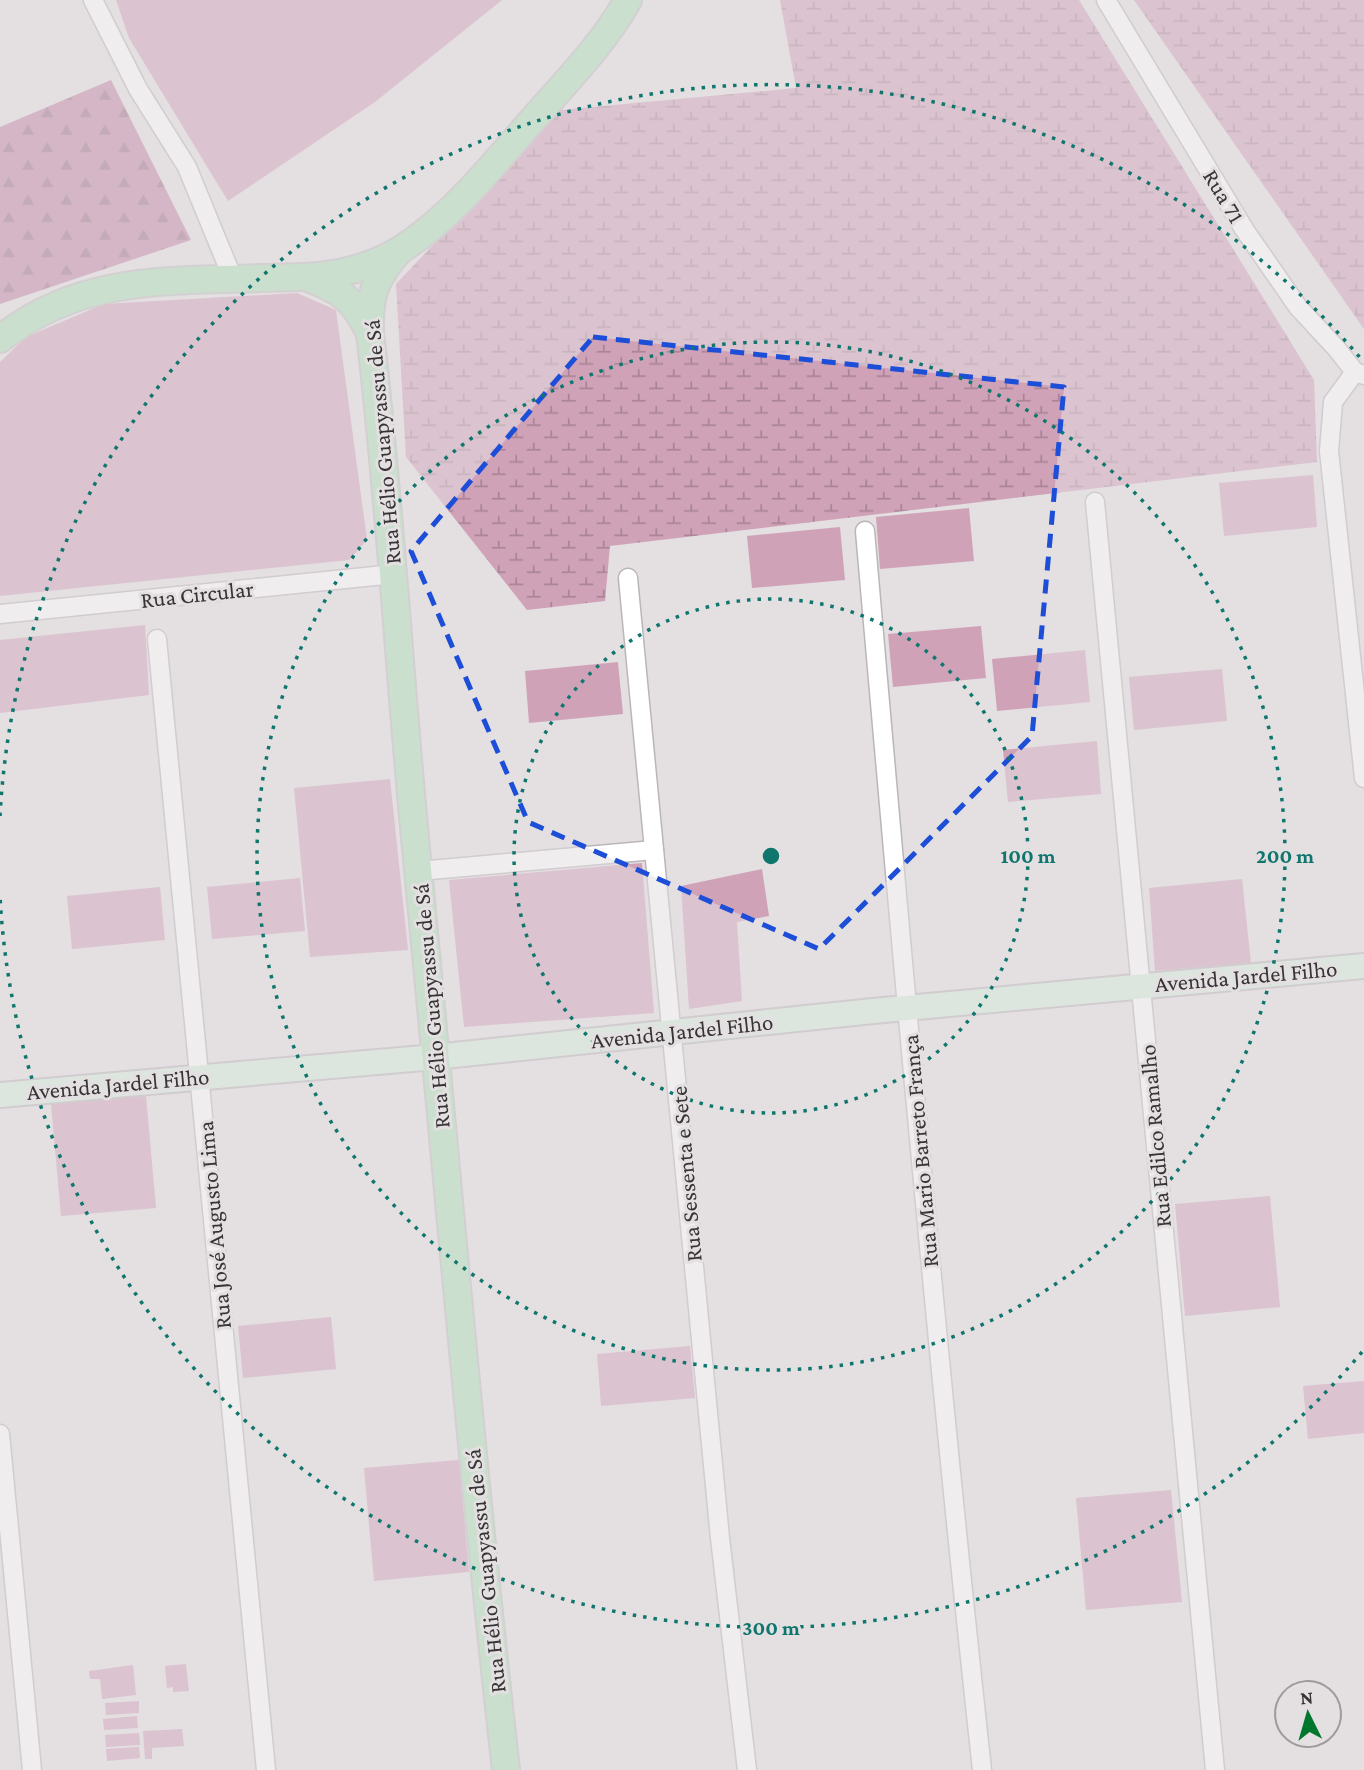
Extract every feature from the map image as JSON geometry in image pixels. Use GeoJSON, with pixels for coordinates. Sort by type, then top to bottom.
{"type":"FeatureCollection","features":[{"type":"Feature","properties":{"kind":"main road"},"geometry":{"type":"LineString","coordinates":[[0,339],[32,316],[86,293],[144,282],[325,276],[353,270],[399,251],[429,229],[470,190],[589,55],[628,0]]}},
{"type":"Feature","properties":{"kind":"main road","name":"Rua Hélio Guapyassu de Sá"},"geometry":{"type":"LineString","coordinates":[[399,251],[385,267],[374,287],[370,306],[370,332],[482,1558],[506,1770]]}},
{"type":"Feature","properties":{"kind":"main road"},"geometry":{"type":"LineString","coordinates":[[304,277],[342,293],[360,314],[370,332]]}},
{"type":"Feature","properties":{"kind":"main road","name":"Avenida Jardel Filho"},"geometry":{"type":"LineString","coordinates":[[0,1095],[435,1057],[673,1031],[1364,965]]}},
{"type":"Feature","properties":{"kind":"street"},"geometry":{"type":"LineString","coordinates":[[93,0],[138,89],[187,167],[233,279]]}},
{"type":"Feature","properties":{"kind":"street","name":"Rua 71"},"geometry":{"type":"LineString","coordinates":[[1106,0],[1244,229],[1298,307],[1359,373]]}},
{"type":"Feature","properties":{"kind":"street"},"geometry":{"type":"LineString","coordinates":[[1359,373],[1333,402],[1329,451],[1364,778]]}},
{"type":"Feature","properties":{"kind":"street","name":"Rua Edilco Ramalho"},"geometry":{"type":"LineString","coordinates":[[1096,502],[1215,1770]]}},
{"type":"Feature","properties":{"kind":"street","name":"Rua Mario Barreto França"},"geometry":{"type":"LineString","coordinates":[[865,531],[906,1008],[954,1514],[982,1770]]}},
{"type":"Feature","properties":{"kind":"street","name":"Rua Circular"},"geometry":{"type":"LineString","coordinates":[[0,614],[394,574]]}},
{"type":"Feature","properties":{"kind":"street","name":"Rua Sessenta e Sete"},"geometry":{"type":"LineString","coordinates":[[628,578],[720,1538],[747,1770]]}},
{"type":"Feature","properties":{"kind":"street","name":"Rua José Augusto Lima"},"geometry":{"type":"LineString","coordinates":[[157,639],[266,1770]]}},
{"type":"Feature","properties":{"kind":"street"},"geometry":{"type":"LineString","coordinates":[[419,871],[654,850]]}},
{"type":"Feature","properties":{"kind":"street"},"geometry":{"type":"LineString","coordinates":[[0,1434],[32,1770]]}},
{"type":"Feature","properties":{"kind":"highlighted area"},"geometry":{"type":"Polygon","coordinates":[[[593,337],[1064,387],[1032,736],[819,949],[528,822],[411,551],[593,337]]]}},
{"type":"Feature","properties":{"kind":"green space"},"geometry":{"type":"Polygon","coordinates":[[[116,0],[502,0],[375,102],[228,201],[129,38],[116,0]]]}},
{"type":"Feature","properties":{"kind":"green space"},"geometry":{"type":"Polygon","coordinates":[[[780,0],[1079,0],[1314,380],[1317,462],[610,546],[605,601],[527,610],[406,457],[396,284],[561,110],[796,88],[780,0]]]}},
{"type":"Feature","properties":{"kind":"green space"},"geometry":{"type":"Polygon","coordinates":[[[1134,0],[1364,0],[1364,329],[1134,0]]]}},
{"type":"Feature","properties":{"kind":"green space"},"geometry":{"type":"Polygon","coordinates":[[[111,80],[191,240],[0,304],[0,127],[111,80]]]}},
{"type":"Feature","properties":{"kind":"green space"},"geometry":{"type":"Polygon","coordinates":[[[297,293],[336,310],[367,540],[349,560],[0,596],[0,362],[26,337],[104,304],[297,293]]]}},
{"type":"Feature","properties":{"kind":"green space"},"geometry":{"type":"Polygon","coordinates":[[[1313,475],[1317,527],[1224,536],[1219,483],[1313,475]]]}},
{"type":"Feature","properties":{"kind":"green space"},"geometry":{"type":"Polygon","coordinates":[[[969,508],[974,561],[880,569],[876,517],[969,508]]]}},
{"type":"Feature","properties":{"kind":"green space"},"geometry":{"type":"Polygon","coordinates":[[[840,527],[845,580],[752,588],[747,536],[840,527]]]}},
{"type":"Feature","properties":{"kind":"green space"},"geometry":{"type":"Polygon","coordinates":[[[145,625],[149,695],[0,713],[0,640],[145,625]]]}},
{"type":"Feature","properties":{"kind":"green space"},"geometry":{"type":"Polygon","coordinates":[[[981,626],[986,678],[893,687],[888,634],[981,626]]]}},
{"type":"Feature","properties":{"kind":"green space"},"geometry":{"type":"Polygon","coordinates":[[[1085,650],[1090,702],[997,711],[992,659],[1085,650]]]}},
{"type":"Feature","properties":{"kind":"green space"},"geometry":{"type":"Polygon","coordinates":[[[618,662],[623,714],[529,723],[525,671],[618,662]]]}},
{"type":"Feature","properties":{"kind":"green space"},"geometry":{"type":"Polygon","coordinates":[[[1222,669],[1227,721],[1134,730],[1129,677],[1222,669]]]}},
{"type":"Feature","properties":{"kind":"green space"},"geometry":{"type":"Polygon","coordinates":[[[1097,741],[1101,794],[1008,802],[1003,750],[1097,741]]]}},
{"type":"Feature","properties":{"kind":"green space"},"geometry":{"type":"Polygon","coordinates":[[[390,779],[408,950],[310,957],[294,788],[390,779]]]}},
{"type":"Feature","properties":{"kind":"green space"},"geometry":{"type":"Polygon","coordinates":[[[642,863],[654,1013],[464,1027],[449,880],[642,863]]]}},
{"type":"Feature","properties":{"kind":"green space"},"geometry":{"type":"Polygon","coordinates":[[[762,869],[769,916],[737,922],[742,1001],[689,1009],[681,886],[762,869]]]}},
{"type":"Feature","properties":{"kind":"green space"},"geometry":{"type":"Polygon","coordinates":[[[300,878],[305,931],[212,939],[207,887],[300,878]]]}},
{"type":"Feature","properties":{"kind":"green space"},"geometry":{"type":"Polygon","coordinates":[[[1242,879],[1251,963],[1155,971],[1149,888],[1242,879]]]}},
{"type":"Feature","properties":{"kind":"green space"},"geometry":{"type":"Polygon","coordinates":[[[160,887],[165,940],[72,949],[67,896],[160,887]]]}},
{"type":"Feature","properties":{"kind":"green space"},"geometry":{"type":"Polygon","coordinates":[[[146,1096],[156,1208],[61,1216],[51,1104],[146,1096]]]}},
{"type":"Feature","properties":{"kind":"green space"},"geometry":{"type":"Polygon","coordinates":[[[1270,1196],[1280,1307],[1185,1316],[1175,1204],[1270,1196]]]}},
{"type":"Feature","properties":{"kind":"green space"},"geometry":{"type":"Polygon","coordinates":[[[331,1317],[336,1369],[243,1378],[238,1326],[331,1317]]]}},
{"type":"Feature","properties":{"kind":"green space"},"geometry":{"type":"Polygon","coordinates":[[[690,1346],[695,1398],[601,1406],[597,1354],[690,1346]]]}},
{"type":"Feature","properties":{"kind":"green space"},"geometry":{"type":"Polygon","coordinates":[[[1364,1381],[1364,1433],[1308,1439],[1303,1386],[1364,1381]]]}},
{"type":"Feature","properties":{"kind":"green space"},"geometry":{"type":"Polygon","coordinates":[[[459,1460],[469,1572],[374,1581],[364,1468],[459,1460]]]}},
{"type":"Feature","properties":{"kind":"green space"},"geometry":{"type":"Polygon","coordinates":[[[1171,1490],[1182,1602],[1086,1610],[1076,1498],[1171,1490]]]}},
{"type":"Feature","properties":{"kind":"green space"},"geometry":{"type":"Polygon","coordinates":[[[186,1664],[189,1691],[173,1692],[173,1687],[167,1688],[165,1666],[186,1664]]]}},
{"type":"Feature","properties":{"kind":"green space"},"geometry":{"type":"Polygon","coordinates":[[[133,1665],[136,1695],[102,1699],[100,1679],[90,1679],[89,1671],[133,1665]]]}},
{"type":"Feature","properties":{"kind":"green space"},"geometry":{"type":"Polygon","coordinates":[[[139,1701],[139,1713],[106,1715],[105,1703],[139,1701]]]}},
{"type":"Feature","properties":{"kind":"green space"},"geometry":{"type":"Polygon","coordinates":[[[137,1716],[138,1728],[104,1730],[103,1719],[137,1716]]]}},
{"type":"Feature","properties":{"kind":"green space"},"geometry":{"type":"Polygon","coordinates":[[[182,1729],[184,1746],[152,1748],[152,1759],[145,1759],[143,1731],[182,1729]]]}},
{"type":"Feature","properties":{"kind":"green space"},"geometry":{"type":"Polygon","coordinates":[[[139,1733],[140,1745],[106,1747],[105,1735],[139,1733]]]}},
{"type":"Feature","properties":{"kind":"green space"},"geometry":{"type":"Polygon","coordinates":[[[139,1747],[140,1758],[107,1761],[106,1749],[139,1747]]]}}]}
